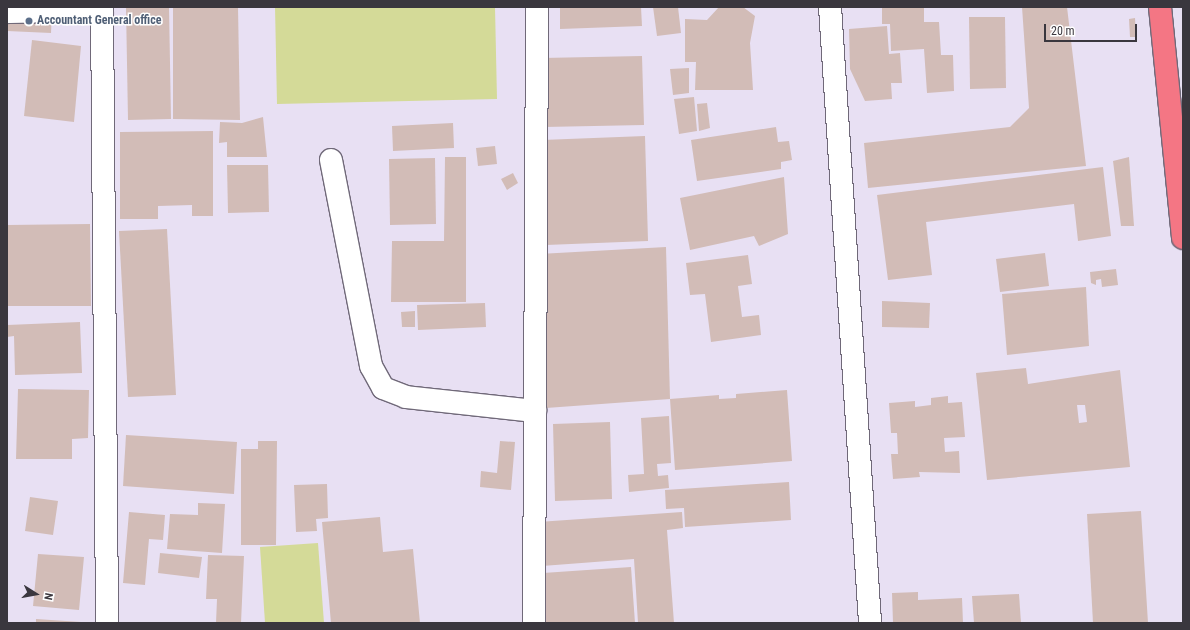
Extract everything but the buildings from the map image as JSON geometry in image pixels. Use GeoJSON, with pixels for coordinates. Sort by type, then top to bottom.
{"type":"FeatureCollection","features":[{"type":"Feature","properties":{"kind":"highway"},"geometry":{"type":"LineString","coordinates":[[1160,7],[1183,238]]}},
{"type":"Feature","properties":{"kind":"street"},"geometry":{"type":"LineString","coordinates":[[534,623],[537,7]]}},
{"type":"Feature","properties":{"kind":"street"},"geometry":{"type":"LineString","coordinates":[[830,7],[870,623]]}},
{"type":"Feature","properties":{"kind":"street"},"geometry":{"type":"LineString","coordinates":[[7,12],[102,9],[107,623]]}},
{"type":"Feature","properties":{"kind":"street"},"geometry":{"type":"LineString","coordinates":[[331,160],[371,366],[383,388],[406,397],[535,411]]}},
{"type":"Feature","properties":{"kind":"green space"},"geometry":{"type":"Polygon","coordinates":[[[275,7],[495,7],[497,99],[277,104],[275,7]]]}},
{"type":"Feature","properties":{"kind":"green space"},"geometry":{"type":"Polygon","coordinates":[[[318,543],[324,623],[265,623],[260,547],[318,543]]]}},
{"type":"Feature","properties":{"kind":"place","name":"Accountant General office"},"geometry":{"type":"Point","coordinates":[29,21]}}]}
